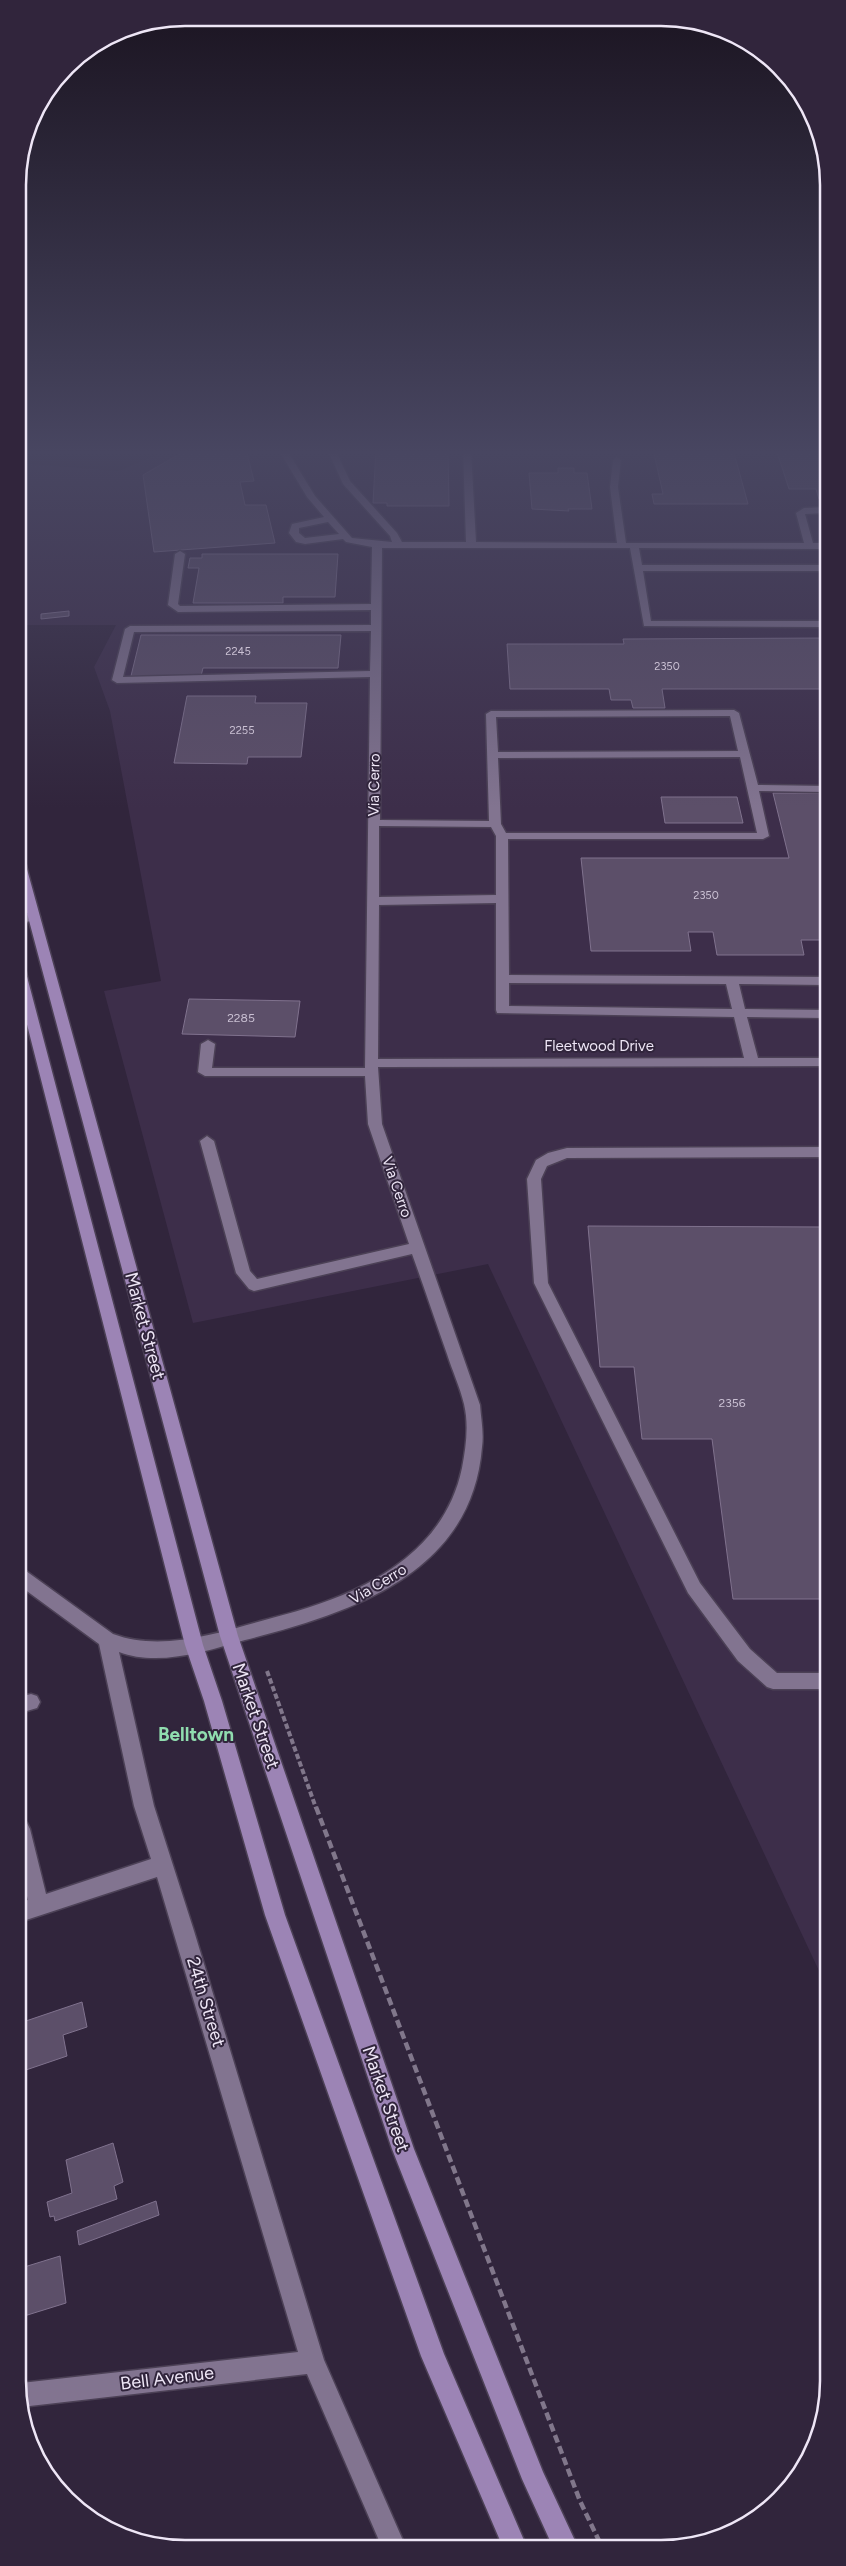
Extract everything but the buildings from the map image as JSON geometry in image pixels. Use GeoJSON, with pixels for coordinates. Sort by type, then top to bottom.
{"type":"FeatureCollection","features":[{"type":"Feature","properties":{"kind":"main road","name":"Market Street"},"geometry":{"type":"LineString","coordinates":[[27,920],[228,1636],[403,2149],[534,2479],[563,2540]]}},
{"type":"Feature","properties":{"kind":"main road","name":"Market Street"},"geometry":{"type":"LineString","coordinates":[[27,998],[194,1645],[213,1701],[274,1915],[433,2356],[512,2540]]}},
{"type":"Feature","properties":{"kind":"street"},"geometry":{"type":"LineString","coordinates":[[178,569],[173,605],[178,609],[376,607]]}},
{"type":"Feature","properties":{"kind":"street","name":"Via Cerro"},"geometry":{"type":"LineString","coordinates":[[194,1645],[300,1619],[347,1603],[398,1576],[427,1550],[449,1526],[464,1497],[474,1450],[472,1405],[375,1124],[371,1068],[377,569]]}},
{"type":"Feature","properties":{"kind":"street"},"geometry":{"type":"LineString","coordinates":[[638,569],[647,624],[820,624]]}},
{"type":"Feature","properties":{"kind":"street"},"geometry":{"type":"LineString","coordinates":[[376,628],[130,630],[117,680],[376,674]]}},
{"type":"Feature","properties":{"kind":"street"},"geometry":{"type":"LineString","coordinates":[[502,836],[762,836],[753,788],[734,713],[491,714],[495,824],[502,836],[502,1010],[820,1014]]}},
{"type":"Feature","properties":{"kind":"street"},"geometry":{"type":"LineString","coordinates":[[493,755],[744,754]]}},
{"type":"Feature","properties":{"kind":"street"},"geometry":{"type":"LineString","coordinates":[[753,788],[820,789]]}},
{"type":"Feature","properties":{"kind":"street"},"geometry":{"type":"LineString","coordinates":[[374,823],[495,824]]}},
{"type":"Feature","properties":{"kind":"street"},"geometry":{"type":"LineString","coordinates":[[373,901],[503,899]]}},
{"type":"Feature","properties":{"kind":"street"},"geometry":{"type":"LineString","coordinates":[[502,979],[820,981]]}},
{"type":"Feature","properties":{"kind":"street"},"geometry":{"type":"LineString","coordinates":[[732,981],[752,1062]]}},
{"type":"Feature","properties":{"kind":"street","name":"Fleetwood Drive"},"geometry":{"type":"LineString","coordinates":[[208,1044],[205,1072],[820,1062]]}},
{"type":"Feature","properties":{"kind":"street"},"geometry":{"type":"LineString","coordinates":[[207,1141],[243,1274],[254,1285],[418,1247]]}},
{"type":"Feature","properties":{"kind":"street"},"geometry":{"type":"LineString","coordinates":[[819,1681],[773,1680],[744,1655],[694,1588],[541,1283],[534,1179],[541,1163],[553,1156],[567,1153],[820,1152]]}},
{"type":"Feature","properties":{"kind":"street"},"geometry":{"type":"LineString","coordinates":[[26,1581],[107,1640],[133,1649],[194,1645]]}},
{"type":"Feature","properties":{"kind":"street","name":"24th Street"},"geometry":{"type":"LineString","coordinates":[[107,1640],[144,1806],[313,2362],[391,2540]]}},
{"type":"Feature","properties":{"kind":"street"},"geometry":{"type":"LineString","coordinates":[[26,1854],[39,1906]]}},
{"type":"Feature","properties":{"kind":"street"},"geometry":{"type":"LineString","coordinates":[[26,1910],[163,1866]]}},
{"type":"Feature","properties":{"kind":"street","name":"Bell Avenue"},"geometry":{"type":"LineString","coordinates":[[27,2394],[313,2362]]}},
{"type":"Feature","properties":{"kind":"path"},"geometry":{"type":"LineString","coordinates":[[267,1671],[329,1844],[580,2501],[599,2540]]}},
{"type":"Feature","properties":{"kind":"shaded area"},"geometry":{"type":"Polygon","coordinates":[[[27,569],[820,569],[819,1971],[488,1264],[193,1323],[104,991],[161,981],[110,711],[94,667],[116,625],[27,625],[27,569]]]}},
{"type":"Feature","properties":{"kind":"district","name":"Belltown"},"geometry":{"type":"Point","coordinates":[196,1734]}}]}
